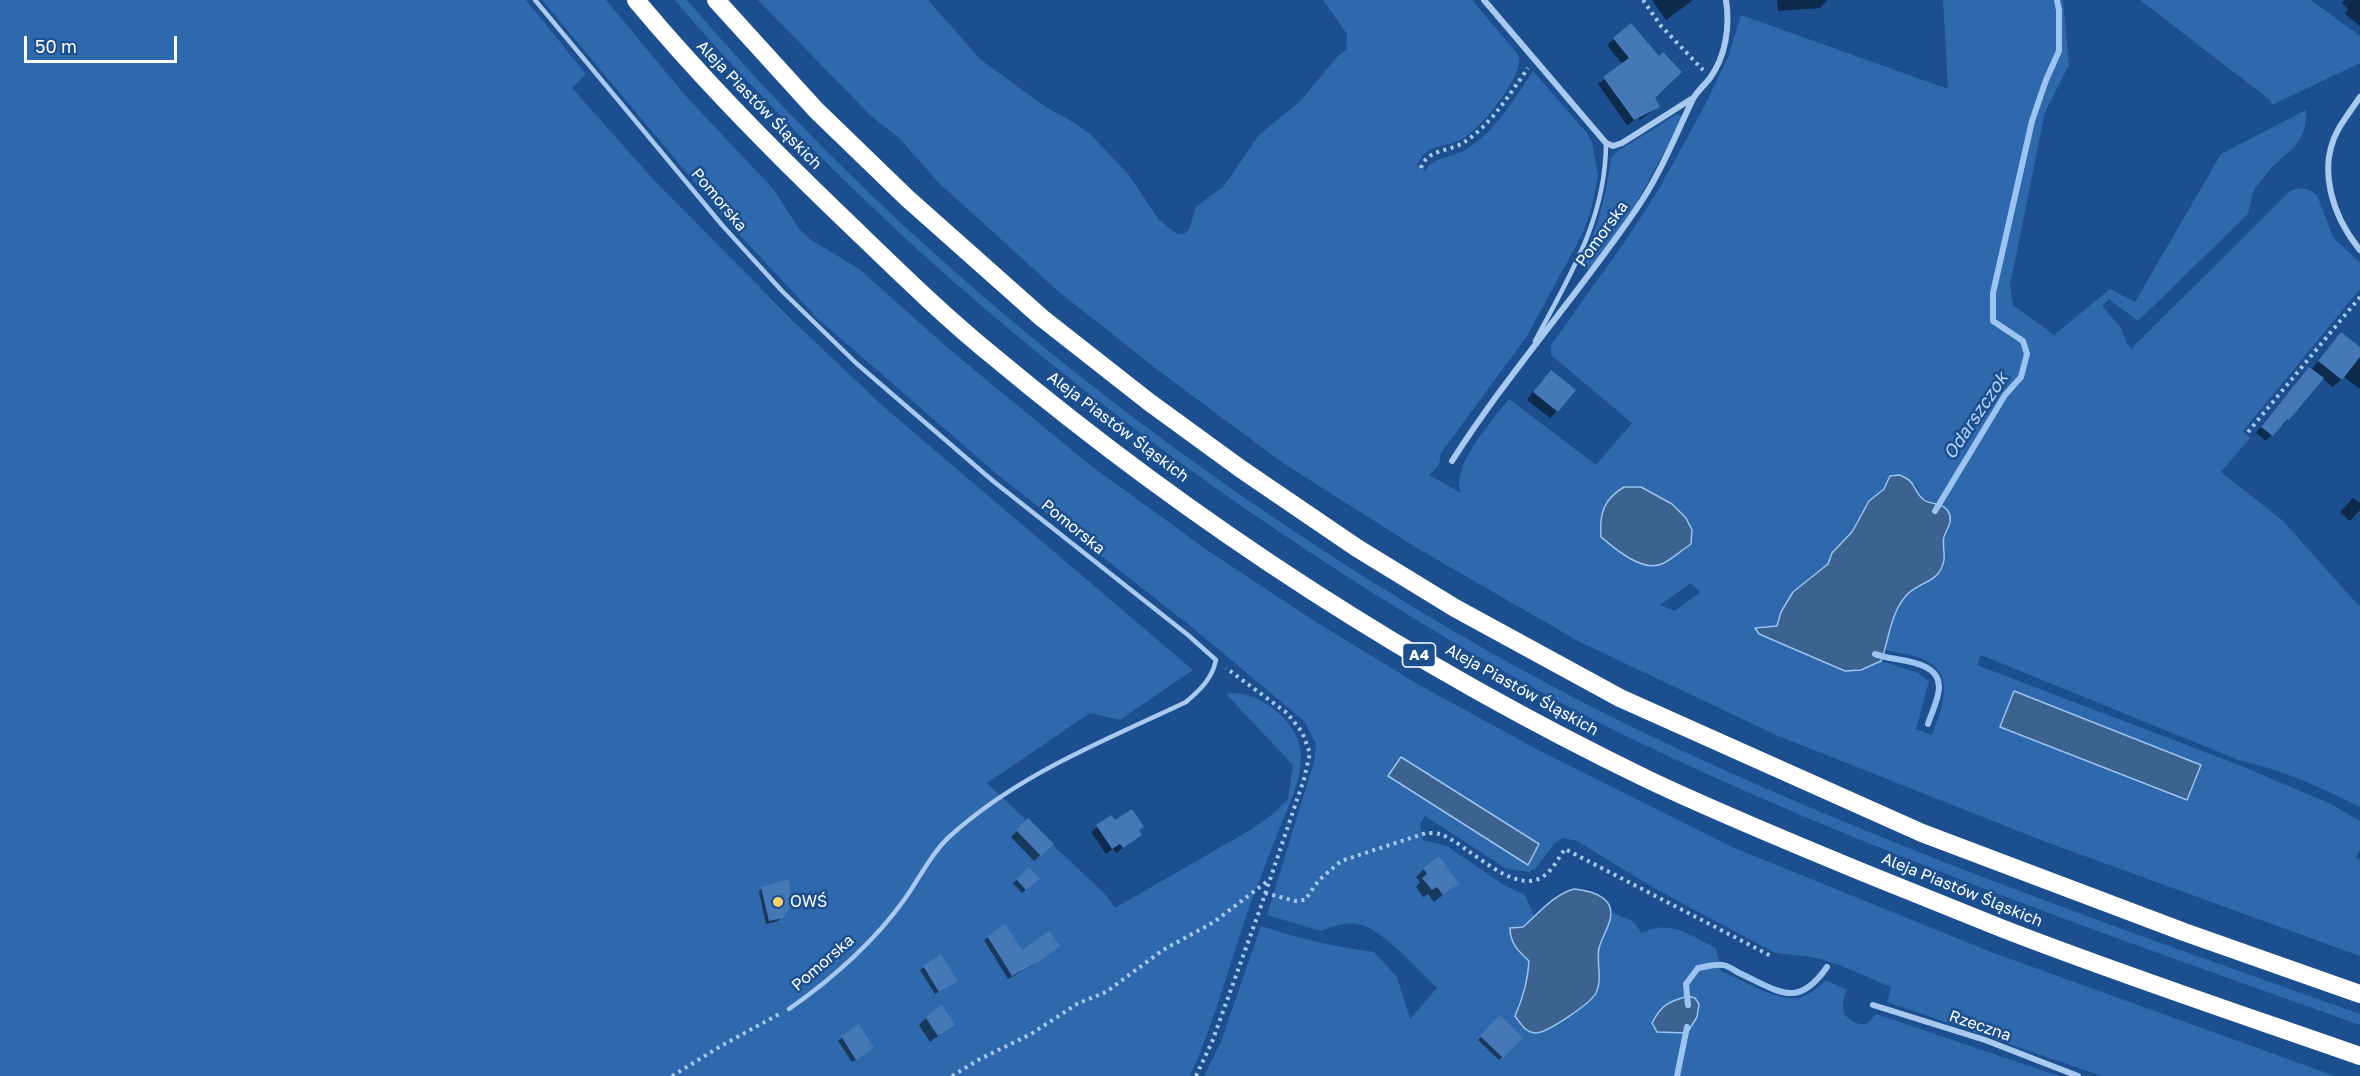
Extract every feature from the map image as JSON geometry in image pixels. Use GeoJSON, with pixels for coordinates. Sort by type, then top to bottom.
{"type":"FeatureCollection","features":[{"type":"Feature","properties":{"kind":"highway","name":"Aleja Piastów Śląskich"},"geometry":{"type":"LineString","coordinates":[[636,0],[711,87],[777,155],[920,292],[993,356],[1189,506],[1350,615],[1553,732],[1653,782],[1753,828],[2003,929],[2360,1056]]}},
{"type":"Feature","properties":{"kind":"highway"},"geometry":{"type":"LineString","coordinates":[[716,0],[816,110],[915,206],[1042,318],[1149,402],[1241,469],[1357,548],[1435,596],[1536,654],[1620,698],[1911,828],[2173,928],[2360,994]]}},
{"type":"Feature","properties":{"kind":"street"},"geometry":{"type":"LineString","coordinates":[[1484,0],[1606,143],[1613,146],[1622,143],[1694,97]]}},
{"type":"Feature","properties":{"kind":"street","name":"Pomorska"},"geometry":{"type":"LineString","coordinates":[[1452,461],[1471,431],[1529,352],[1569,303],[1639,206],[1682,125],[1694,97],[1711,77],[1725,44],[1728,10],[1726,0]]}},
{"type":"Feature","properties":{"kind":"street"},"geometry":{"type":"LineString","coordinates":[[2360,97],[2338,130],[2327,160],[2328,181],[2338,216],[2360,250]]}},
{"type":"Feature","properties":{"kind":"street","name":"Rzeczna"},"geometry":{"type":"LineString","coordinates":[[1873,1005],[1985,1041],[2078,1076]]}},
{"type":"Feature","properties":{"kind":"lane","name":"Pomorska"},"geometry":{"type":"LineString","coordinates":[[535,0],[722,225],[782,291],[856,363],[993,481],[1188,635],[1216,660],[1214,670],[1203,688],[1186,702],[1060,760],[1009,790],[948,838],[903,901],[872,939],[822,986],[789,1009]]}},
{"type":"Feature","properties":{"kind":"lane"},"geometry":{"type":"LineString","coordinates":[[1529,352],[1586,245],[1604,177],[1606,143]]}},
{"type":"Feature","properties":{"kind":"path"},"geometry":{"type":"LineString","coordinates":[[1643,0],[1683,50],[1711,77]]}},
{"type":"Feature","properties":{"kind":"path"},"geometry":{"type":"LineString","coordinates":[[1421,168],[1424,159],[1430,154],[1451,149],[1483,127],[1501,107],[1533,60]]}},
{"type":"Feature","properties":{"kind":"path"},"geometry":{"type":"LineString","coordinates":[[2248,432],[2360,297]]}},
{"type":"Feature","properties":{"kind":"path"},"geometry":{"type":"LineString","coordinates":[[1196,1076],[1212,1042],[1270,879],[1310,753],[1302,732],[1287,713],[1216,660]]}},
{"type":"Feature","properties":{"kind":"path"},"geometry":{"type":"LineString","coordinates":[[1265,893],[1295,901],[1305,900],[1319,880],[1341,861],[1426,833],[1440,834],[1498,871],[1517,879],[1533,881],[1545,875],[1565,849],[1773,957]]}},
{"type":"Feature","properties":{"kind":"path"},"geometry":{"type":"LineString","coordinates":[[952,1076],[980,1059],[1031,1034],[1077,1004],[1106,992],[1163,950],[1214,922],[1270,879]]}},
{"type":"Feature","properties":{"kind":"path"},"geometry":{"type":"LineString","coordinates":[[672,1076],[789,1009]]}},
{"type":"Feature","properties":{"kind":"shaded area"},"geometry":{"type":"Polygon","coordinates":[[[0,0],[526,0],[586,74],[572,88],[652,178],[794,322],[884,407],[1193,670],[1120,720],[1090,713],[987,783],[1105,894],[1115,908],[1252,829],[1288,799],[1293,765],[1226,694],[1238,693],[1264,702],[1276,710],[1294,732],[1301,757],[1297,784],[1252,899],[1216,1011],[1190,1076],[0,1076],[0,0]]]}},
{"type":"Feature","properties":{"kind":"shaded area"},"geometry":{"type":"Polygon","coordinates":[[[542,0],[606,0],[684,94],[775,191],[799,229],[811,240],[858,268],[949,349],[1090,465],[1210,552],[1316,622],[1421,686],[1542,752],[1732,847],[1991,952],[2335,1076],[2102,1076],[1887,1002],[1891,987],[1842,966],[1821,959],[1773,952],[1654,888],[1577,841],[1563,838],[1555,843],[1535,869],[1528,872],[1507,869],[1425,816],[1420,824],[1423,840],[1447,846],[1502,884],[1525,895],[1535,917],[1523,927],[1517,926],[1518,952],[1529,960],[1525,989],[1515,1016],[1551,1013],[1577,1007],[1595,993],[1599,983],[1599,950],[1612,912],[1634,922],[1641,933],[1652,929],[1671,928],[1697,938],[1716,948],[1721,971],[1770,993],[1798,998],[1810,993],[1826,980],[1847,990],[1843,1000],[1844,1014],[1854,1022],[1867,1024],[1876,1014],[2059,1076],[1204,1076],[1220,1044],[1261,926],[1317,942],[1374,952],[1397,977],[1410,1019],[1437,988],[1381,935],[1362,925],[1346,924],[1321,931],[1267,915],[1314,762],[1316,744],[1304,721],[1193,628],[998,475],[817,318],[727,221],[542,0]],[[1401,758],[1388,776],[1528,865],[1539,844],[1401,758]]]}},
{"type":"Feature","properties":{"kind":"shaded area"},"geometry":{"type":"Polygon","coordinates":[[[675,0],[687,0],[754,76],[824,148],[971,286],[1048,351],[1209,473],[1292,530],[1415,608],[1585,703],[1717,767],[1898,844],[1990,880],[2360,1014],[2360,1025],[1987,890],[1803,816],[1712,776],[1578,712],[1408,615],[1216,488],[1149,440],[1019,337],[894,228],[834,170],[776,111],[675,0]]]}},
{"type":"Feature","properties":{"kind":"shaded area"},"geometry":{"type":"Polygon","coordinates":[[[758,0],[928,0],[981,60],[1046,107],[1090,134],[1129,175],[1159,220],[1177,234],[1184,234],[1189,229],[1196,207],[1224,186],[1259,135],[1300,101],[1338,56],[1346,50],[1347,34],[1323,0],[1472,0],[1517,54],[1519,62],[1516,72],[1497,104],[1471,133],[1457,141],[1431,149],[1417,165],[1425,171],[1434,162],[1464,151],[1480,139],[1505,112],[1533,71],[1586,132],[1592,142],[1598,175],[1592,207],[1583,233],[1527,336],[1441,453],[1439,465],[1429,475],[1461,493],[1459,482],[1467,457],[1509,399],[1596,465],[1632,423],[1551,355],[1551,345],[1628,237],[1659,189],[1705,105],[1728,57],[1741,15],[1948,89],[1943,0],[2063,0],[2069,65],[2045,112],[2010,285],[2013,305],[2054,335],[2110,289],[2135,302],[2221,154],[2306,110],[2303,133],[2258,185],[2253,193],[2247,215],[2138,321],[2109,299],[2102,306],[2121,328],[2127,344],[2134,351],[2132,348],[2290,191],[2301,188],[2317,195],[2333,237],[2360,263],[2360,289],[2243,431],[2250,438],[2221,472],[2282,520],[2360,607],[2360,807],[2302,780],[2241,761],[1981,655],[1977,665],[2239,765],[2331,804],[2360,821],[2360,849],[2356,858],[2360,860],[2360,956],[2046,842],[1776,735],[1578,641],[1417,548],[1283,463],[1159,371],[1059,292],[939,183],[899,138],[871,116],[758,0]],[[1890,476],[1884,489],[1869,501],[1852,532],[1832,553],[1828,564],[1793,592],[1777,626],[1756,629],[1760,634],[1845,671],[1861,670],[1881,661],[1918,673],[1929,681],[1916,729],[1932,735],[1944,694],[1941,675],[1935,667],[1921,658],[1884,650],[1893,616],[1906,595],[1928,583],[1949,528],[1940,504],[1925,499],[1916,485],[1890,476]],[[1641,487],[1663,564],[1670,558],[1672,504],[1641,487]],[[1691,583],[1660,605],[1675,611],[1700,592],[1691,583]]]}},
{"type":"Feature","properties":{"kind":"shaded area"},"geometry":{"type":"Polygon","coordinates":[[[2140,0],[2311,0],[2360,36],[2360,63],[2272,105],[2270,100],[2140,0]]]}},
{"type":"Feature","properties":{"kind":"shaded area"},"geometry":{"type":"Polygon","coordinates":[[[1677,114],[1681,116],[1681,121],[1636,204],[1590,269],[1581,267],[1580,263],[1592,238],[1600,212],[1611,158],[1615,153],[1677,114]]]}},
{"type":"Feature","properties":{"kind":"shaded area"},"geometry":{"type":"Polygon","coordinates":[[[1899,475],[1912,483],[1924,500],[1946,508],[1950,521],[1943,540],[1942,568],[1933,578],[1910,592],[1900,604],[1881,661],[1861,670],[1845,671],[1759,634],[1755,628],[1777,626],[1781,612],[1793,592],[1828,564],[1832,553],[1852,532],[1869,501],[1884,489],[1890,476],[1899,475]]]}},
{"type":"Feature","properties":{"kind":"shaded area"},"geometry":{"type":"Polygon","coordinates":[[[1624,487],[1641,487],[1672,504],[1686,518],[1692,530],[1691,544],[1656,566],[1630,559],[1601,537],[1604,508],[1612,496],[1624,487]]]}},
{"type":"Feature","properties":{"kind":"shaded area"},"geometry":{"type":"Polygon","coordinates":[[[2014,691],[2201,765],[2187,800],[2000,727],[2014,691]]]}},
{"type":"Feature","properties":{"kind":"shaded area"},"geometry":{"type":"Polygon","coordinates":[[[1401,757],[1539,844],[1528,865],[1388,776],[1401,757]]]}},
{"type":"Feature","properties":{"kind":"shaded area"},"geometry":{"type":"Polygon","coordinates":[[[1574,889],[1602,897],[1610,907],[1609,923],[1599,948],[1598,988],[1586,1004],[1568,1017],[1541,1032],[1528,1031],[1515,1016],[1525,989],[1529,961],[1515,946],[1510,928],[1523,927],[1553,900],[1574,889]]]}},
{"type":"Feature","properties":{"kind":"shaded area"},"geometry":{"type":"Polygon","coordinates":[[[1688,996],[1695,998],[1699,1004],[1697,1017],[1687,1033],[1657,1032],[1652,1023],[1659,1012],[1670,1002],[1688,996]]]}},
{"type":"Feature","properties":{"kind":"building"},"geometry":{"type":"Polygon","coordinates":[[[1631,23],[1659,56],[1663,52],[1682,72],[1655,98],[1660,107],[1634,120],[1603,77],[1629,58],[1613,38],[1631,23]]]}},
{"type":"Feature","properties":{"kind":"building"},"geometry":{"type":"Polygon","coordinates":[[[2341,332],[2360,347],[2360,357],[2342,380],[2318,361],[2341,332]]]}},
{"type":"Feature","properties":{"kind":"building"},"geometry":{"type":"Polygon","coordinates":[[[2309,367],[2324,378],[2273,436],[2261,427],[2309,367]]]}},
{"type":"Feature","properties":{"kind":"building"},"geometry":{"type":"Polygon","coordinates":[[[1551,370],[1576,390],[1558,412],[1533,392],[1551,370]]]}},
{"type":"Feature","properties":{"kind":"building"},"geometry":{"type":"Polygon","coordinates":[[[1132,809],[1144,827],[1139,830],[1142,835],[1123,848],[1120,844],[1112,849],[1096,825],[1111,815],[1115,820],[1132,809]]]}},
{"type":"Feature","properties":{"kind":"building"},"geometry":{"type":"Polygon","coordinates":[[[1028,818],[1054,844],[1041,856],[1016,830],[1028,818]]]}},
{"type":"Feature","properties":{"kind":"building"},"geometry":{"type":"Polygon","coordinates":[[[1439,856],[1459,884],[1443,895],[1437,887],[1432,890],[1422,878],[1427,874],[1423,868],[1439,856]]]}},
{"type":"Feature","properties":{"kind":"building"},"geometry":{"type":"Polygon","coordinates":[[[1029,867],[1040,879],[1026,890],[1016,879],[1029,867]]]}},
{"type":"Feature","properties":{"kind":"building","name":"OWŚ"},"geometry":{"type":"Polygon","coordinates":[[[788,879],[792,905],[783,918],[769,921],[761,887],[788,879]]]}},
{"type":"Feature","properties":{"kind":"building"},"geometry":{"type":"Polygon","coordinates":[[[1005,924],[1022,950],[1049,931],[1060,946],[1040,961],[1012,976],[987,936],[1005,924]]]}},
{"type":"Feature","properties":{"kind":"building"},"geometry":{"type":"Polygon","coordinates":[[[941,954],[958,981],[939,992],[923,966],[941,954]]]}},
{"type":"Feature","properties":{"kind":"building"},"geometry":{"type":"Polygon","coordinates":[[[942,1005],[955,1025],[938,1036],[925,1017],[942,1005]]]}},
{"type":"Feature","properties":{"kind":"building"},"geometry":{"type":"Polygon","coordinates":[[[1500,1015],[1523,1038],[1503,1058],[1480,1036],[1500,1015]]]}},
{"type":"Feature","properties":{"kind":"building"},"geometry":{"type":"Polygon","coordinates":[[[859,1024],[874,1048],[856,1060],[841,1036],[859,1024]]]}},
{"type":"Feature","properties":{"kind":"waterway","name":"Odarszczok"},"geometry":{"type":"LineString","coordinates":[[1935,511],[2005,395],[2021,377],[2027,354],[2023,341],[1993,321],[1993,293],[2032,121],[2059,51],[2057,0]]}},
{"type":"Feature","properties":{"kind":"waterway","name":"Odarszczok"},"geometry":{"type":"LineString","coordinates":[[1875,654],[1914,663],[1932,671],[1937,678],[1939,692],[1928,724]]}},
{"type":"Feature","properties":{"kind":"waterway","name":"Odarszczok"},"geometry":{"type":"LineString","coordinates":[[1688,1005],[1686,984],[1698,968],[1724,965],[1765,986],[1787,993],[1797,993],[1806,989],[1827,967]]}},
{"type":"Feature","properties":{"kind":"waterway","name":"Odarszczok"},"geometry":{"type":"LineString","coordinates":[[1677,1076],[1687,1027]]}},
{"type":"Feature","properties":{"kind":"place","name":"OWŚ"},"geometry":{"type":"Point","coordinates":[778,902]}}]}
